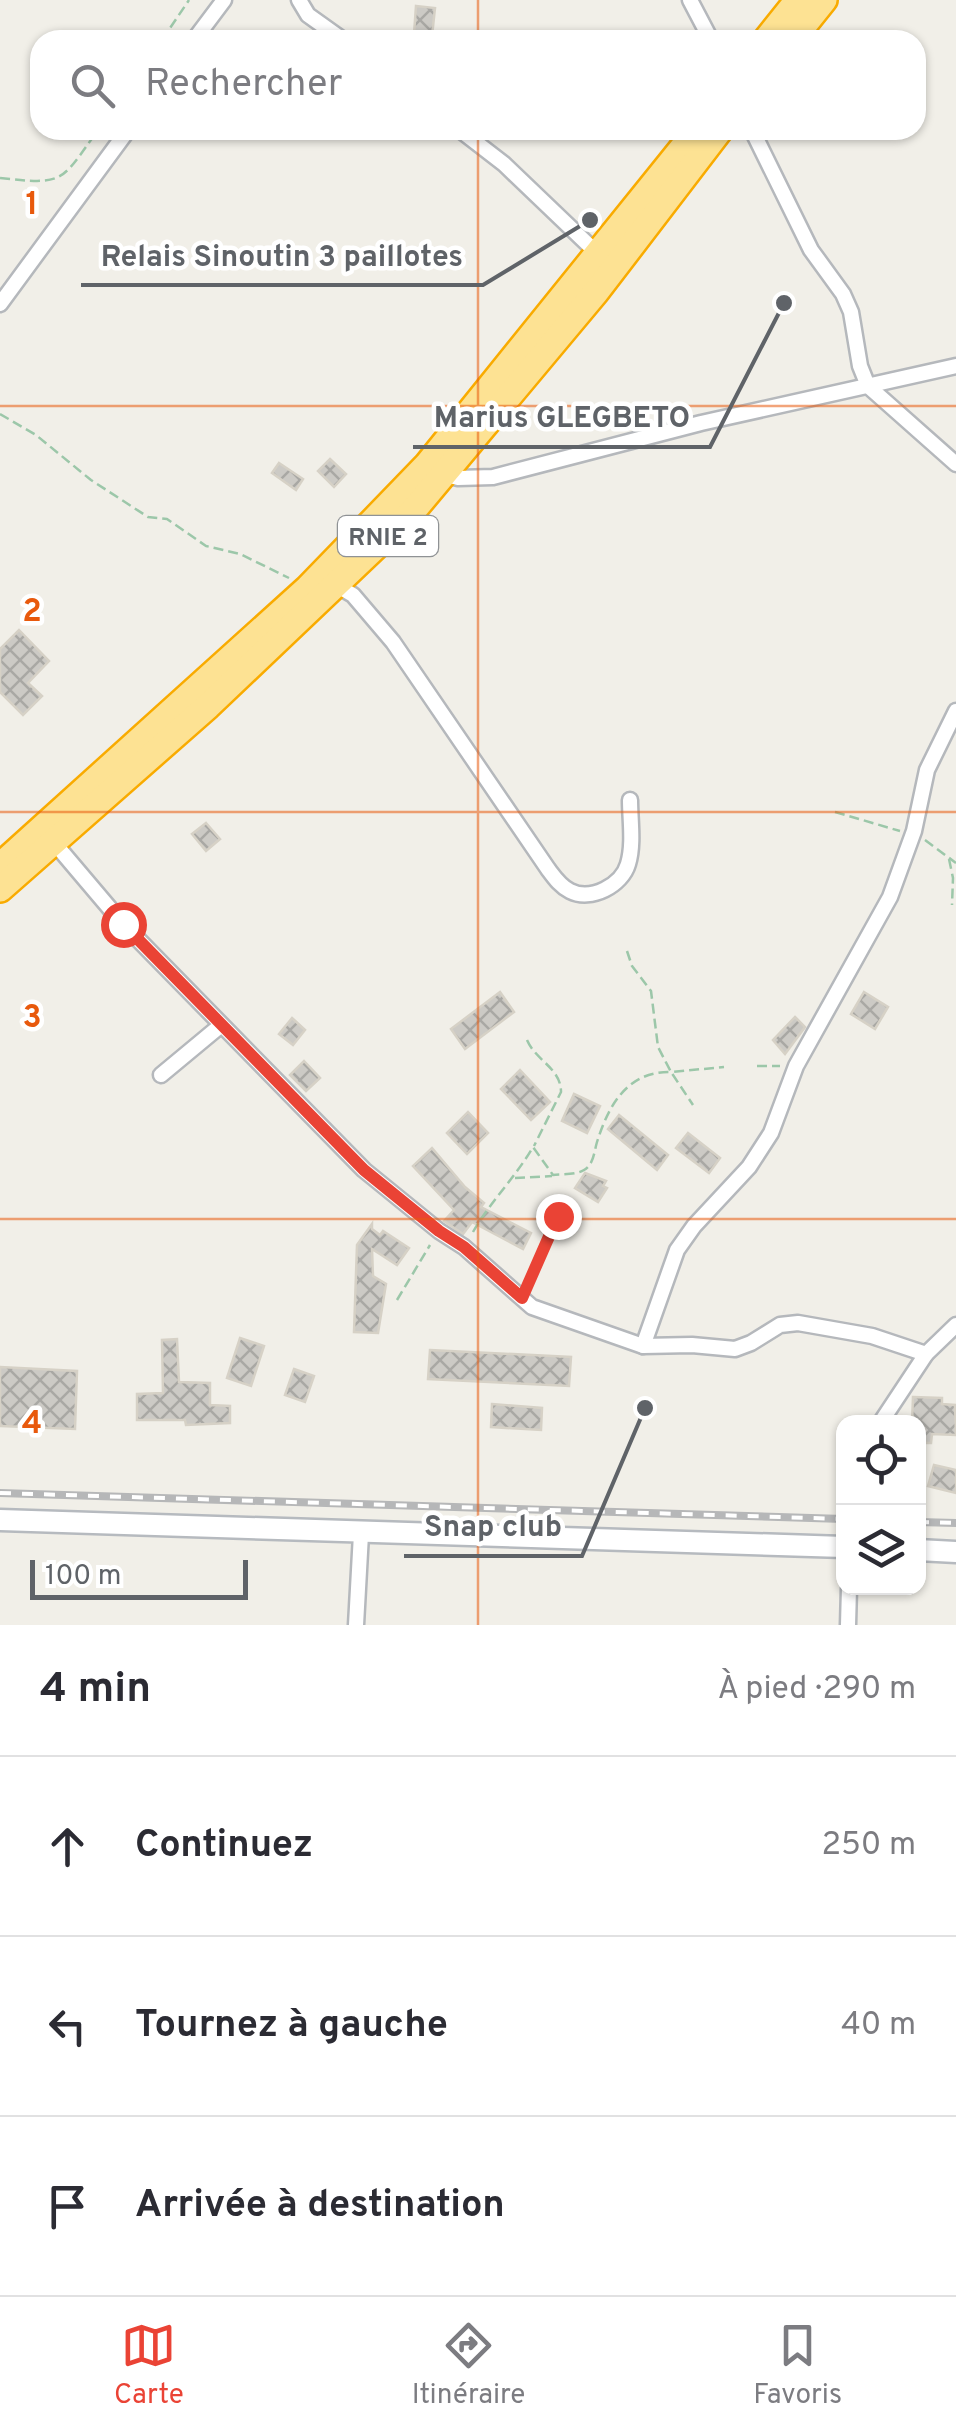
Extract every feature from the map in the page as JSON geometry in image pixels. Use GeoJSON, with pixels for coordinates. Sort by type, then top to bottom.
{"type":"FeatureCollection","features":[{"type":"Feature","properties":{"kind":"highway"},"geometry":{"type":"LineString","coordinates":[[774,30],[798,0]]}},
{"type":"Feature","properties":{"kind":"highway"},"geometry":{"type":"LineString","coordinates":[[800,30],[824,0]]}},
{"type":"Feature","properties":{"kind":"highway","name":"RNIE 2"},"geometry":{"type":"LineString","coordinates":[[0,866],[49,835],[208,706],[412,512],[436,471],[597,254],[688,140]]}},
{"type":"Feature","properties":{"kind":"highway","name":"RNIE 2"},"geometry":{"type":"LineString","coordinates":[[0,890],[49,835],[436,471],[596,292],[712,140]]}},
{"type":"Feature","properties":{"kind":"street"},"geometry":{"type":"LineString","coordinates":[[202,30],[224,0]]}},
{"type":"Feature","properties":{"kind":"street"},"geometry":{"type":"LineString","coordinates":[[298,0],[308,15],[328,30]]}},
{"type":"Feature","properties":{"kind":"street"},"geometry":{"type":"LineString","coordinates":[[690,0],[705,30]]}},
{"type":"Feature","properties":{"kind":"street"},"geometry":{"type":"LineString","coordinates":[[0,304],[121,140]]}},
{"type":"Feature","properties":{"kind":"street"},"geometry":{"type":"LineString","coordinates":[[473,140],[504,164],[597,254]]}},
{"type":"Feature","properties":{"kind":"street"},"geometry":{"type":"LineString","coordinates":[[757,140],[811,250],[851,312],[860,366],[868,386],[956,464]]}},
{"type":"Feature","properties":{"kind":"street"},"geometry":{"type":"LineString","coordinates":[[436,471],[493,477],[701,423],[956,366]]}},
{"type":"Feature","properties":{"kind":"street"},"geometry":{"type":"LineString","coordinates":[[336,585],[353,595],[393,642],[525,837],[570,891],[593,894],[611,886],[626,870],[631,843],[630,800]]}},
{"type":"Feature","properties":{"kind":"street"},"geometry":{"type":"LineString","coordinates":[[643,1346],[678,1250],[694,1226],[749,1167],[771,1133],[796,1066],[890,897],[914,832],[927,770],[956,711]]}},
{"type":"Feature","properties":{"kind":"street"},"geometry":{"type":"LineString","coordinates":[[49,835],[123,924],[364,1170],[464,1247],[532,1307],[643,1346],[735,1349],[780,1325],[798,1324],[872,1336],[926,1354]]}},
{"type":"Feature","properties":{"kind":"street"},"geometry":{"type":"LineString","coordinates":[[161,1074],[220,1026]]}},
{"type":"Feature","properties":{"kind":"street"},"geometry":{"type":"LineString","coordinates":[[886,1415],[926,1354],[956,1325]]}},
{"type":"Feature","properties":{"kind":"street"},"geometry":{"type":"LineString","coordinates":[[0,1520],[836,1548]]}},
{"type":"Feature","properties":{"kind":"street"},"geometry":{"type":"LineString","coordinates":[[356,1625],[361,1534]]}},
{"type":"Feature","properties":{"kind":"street"},"geometry":{"type":"LineString","coordinates":[[926,1550],[956,1552]]}},
{"type":"Feature","properties":{"kind":"street"},"geometry":{"type":"LineString","coordinates":[[848,1625],[849,1595]]}},
{"type":"Feature","properties":{"kind":"path"},"geometry":{"type":"LineString","coordinates":[[169,30],[189,0]]}},
{"type":"Feature","properties":{"kind":"path"},"geometry":{"type":"LineString","coordinates":[[0,178],[56,180],[74,164],[91,140]]}},
{"type":"Feature","properties":{"kind":"path"},"geometry":{"type":"LineString","coordinates":[[0,414],[36,435],[91,480],[148,517],[166,519],[206,546],[240,554],[308,588]]}},
{"type":"Feature","properties":{"kind":"path"},"geometry":{"type":"LineString","coordinates":[[835,812],[914,832],[956,862]]}},
{"type":"Feature","properties":{"kind":"path"},"geometry":{"type":"LineString","coordinates":[[949,858],[952,906]]}},
{"type":"Feature","properties":{"kind":"path"},"geometry":{"type":"LineString","coordinates":[[627,952],[632,966],[651,991],[658,1047],[693,1105]]}},
{"type":"Feature","properties":{"kind":"path"},"geometry":{"type":"LineString","coordinates":[[464,1247],[487,1208],[515,1178],[561,1092],[558,1074],[538,1059],[527,1040]]}},
{"type":"Feature","properties":{"kind":"path"},"geometry":{"type":"LineString","coordinates":[[515,1178],[577,1173],[591,1164],[605,1116],[624,1089],[641,1075],[724,1066]]}},
{"type":"Feature","properties":{"kind":"path"},"geometry":{"type":"LineString","coordinates":[[758,1066],[796,1066]]}},
{"type":"Feature","properties":{"kind":"path"},"geometry":{"type":"LineString","coordinates":[[534,1147],[553,1176]]}},
{"type":"Feature","properties":{"kind":"path"},"geometry":{"type":"LineString","coordinates":[[522,1298],[558,1216]]}},
{"type":"Feature","properties":{"kind":"path"},"geometry":{"type":"LineString","coordinates":[[397,1300],[439,1231]]}},
{"type":"Feature","properties":{"kind":"building"},"geometry":{"type":"Polygon","coordinates":[[[416,6],[435,8],[433,30],[414,30],[416,6]]]}},
{"type":"Feature","properties":{"kind":"building"},"geometry":{"type":"Polygon","coordinates":[[[330,459],[346,474],[334,487],[318,471],[330,459]]]}},
{"type":"Feature","properties":{"kind":"building"},"geometry":{"type":"Polygon","coordinates":[[[279,463],[303,479],[296,490],[272,473],[279,463]]]}},
{"type":"Feature","properties":{"kind":"building"},"geometry":{"type":"Polygon","coordinates":[[[19,630],[49,661],[28,683],[42,696],[23,715],[0,692],[0,649],[19,630]]]}},
{"type":"Feature","properties":{"kind":"building"},"geometry":{"type":"Polygon","coordinates":[[[206,823],[220,839],[206,851],[192,834],[206,823]]]}},
{"type":"Feature","properties":{"kind":"building"},"geometry":{"type":"Polygon","coordinates":[[[500,992],[514,1012],[465,1049],[451,1029],[500,992]]]}},
{"type":"Feature","properties":{"kind":"building"},"geometry":{"type":"Polygon","coordinates":[[[864,992],[888,1007],[875,1029],[851,1014],[864,992]]]}},
{"type":"Feature","properties":{"kind":"building"},"geometry":{"type":"Polygon","coordinates":[[[795,1017],[805,1027],[785,1054],[773,1040],[795,1017]]]}},
{"type":"Feature","properties":{"kind":"building"},"geometry":{"type":"Polygon","coordinates":[[[292,1018],[305,1030],[293,1045],[279,1034],[292,1018]]]}},
{"type":"Feature","properties":{"kind":"building"},"geometry":{"type":"Polygon","coordinates":[[[304,1061],[320,1078],[306,1091],[290,1075],[304,1061]]]}},
{"type":"Feature","properties":{"kind":"building"},"geometry":{"type":"Polygon","coordinates":[[[520,1070],[550,1102],[531,1120],[501,1089],[520,1070]]]}},
{"type":"Feature","properties":{"kind":"building"},"geometry":{"type":"Polygon","coordinates":[[[574,1094],[600,1106],[587,1133],[562,1121],[574,1094]]]}},
{"type":"Feature","properties":{"kind":"building"},"geometry":{"type":"Polygon","coordinates":[[[468,1112],[488,1133],[467,1154],[447,1133],[468,1112]]]}},
{"type":"Feature","properties":{"kind":"building"},"geometry":{"type":"Polygon","coordinates":[[[619,1115],[668,1155],[657,1170],[608,1129],[619,1115]]]}},
{"type":"Feature","properties":{"kind":"building"},"geometry":{"type":"Polygon","coordinates":[[[688,1133],[720,1158],[709,1173],[676,1148],[688,1133]]]}},
{"type":"Feature","properties":{"kind":"building"},"geometry":{"type":"Polygon","coordinates":[[[432,1148],[484,1203],[481,1207],[531,1233],[523,1249],[472,1222],[463,1234],[444,1221],[454,1210],[413,1166],[432,1148]]]}},
{"type":"Feature","properties":{"kind":"building"},"geometry":{"type":"Polygon","coordinates":[[[585,1173],[606,1181],[603,1186],[607,1188],[598,1202],[575,1188],[585,1173]]]}},
{"type":"Feature","properties":{"kind":"building"},"geometry":{"type":"Polygon","coordinates":[[[372,1224],[380,1235],[383,1231],[409,1248],[397,1265],[372,1249],[373,1276],[386,1284],[378,1333],[354,1332],[357,1245],[372,1224]]]}},
{"type":"Feature","properties":{"kind":"building"},"geometry":{"type":"Polygon","coordinates":[[[240,1338],[264,1346],[251,1386],[227,1378],[240,1338]]]}},
{"type":"Feature","properties":{"kind":"building"},"geometry":{"type":"Polygon","coordinates":[[[177,1339],[179,1382],[210,1383],[210,1405],[230,1406],[230,1423],[186,1425],[185,1420],[137,1420],[137,1394],[163,1393],[162,1340],[177,1339]]]}},
{"type":"Feature","properties":{"kind":"building"},"geometry":{"type":"Polygon","coordinates":[[[430,1350],[571,1357],[569,1386],[428,1379],[430,1350]]]}},
{"type":"Feature","properties":{"kind":"building"},"geometry":{"type":"Polygon","coordinates":[[[0,1367],[77,1371],[75,1429],[0,1426],[0,1367]]]}},
{"type":"Feature","properties":{"kind":"building"},"geometry":{"type":"Polygon","coordinates":[[[294,1369],[314,1376],[305,1402],[285,1395],[294,1369]]]}},
{"type":"Feature","properties":{"kind":"building"},"geometry":{"type":"Polygon","coordinates":[[[913,1397],[942,1398],[942,1404],[955,1405],[956,1435],[932,1434],[931,1443],[926,1443],[926,1415],[912,1415],[913,1397]]]}},
{"type":"Feature","properties":{"kind":"building"},"geometry":{"type":"Polygon","coordinates":[[[492,1404],[542,1408],[541,1430],[491,1427],[492,1404]]]}},
{"type":"Feature","properties":{"kind":"building"},"geometry":{"type":"Polygon","coordinates":[[[934,1465],[956,1470],[956,1493],[928,1486],[934,1465]]]}},
{"type":"Feature","properties":{"kind":"railway"},"geometry":{"type":"LineString","coordinates":[[0,1493],[836,1519]]}},
{"type":"Feature","properties":{"kind":"railway"},"geometry":{"type":"LineString","coordinates":[[926,1522],[956,1523]]}},
{"type":"Feature","properties":{"kind":"place","name":"Relais Sinoutin 3 paillotes"},"geometry":{"type":"Point","coordinates":[590,220]}},
{"type":"Feature","properties":{"kind":"place","name":"Marius GLEGBETO"},"geometry":{"type":"Point","coordinates":[784,303]}},
{"type":"Feature","properties":{"kind":"place","name":"Snap club"},"geometry":{"type":"Point","coordinates":[645,1408]}},
{"type":"Feature","properties":{"kind":"route"},"geometry":{"type":"LineString","coordinates":[[123,924],[364,1170],[464,1247],[522,1298],[558,1216]]}}]}
